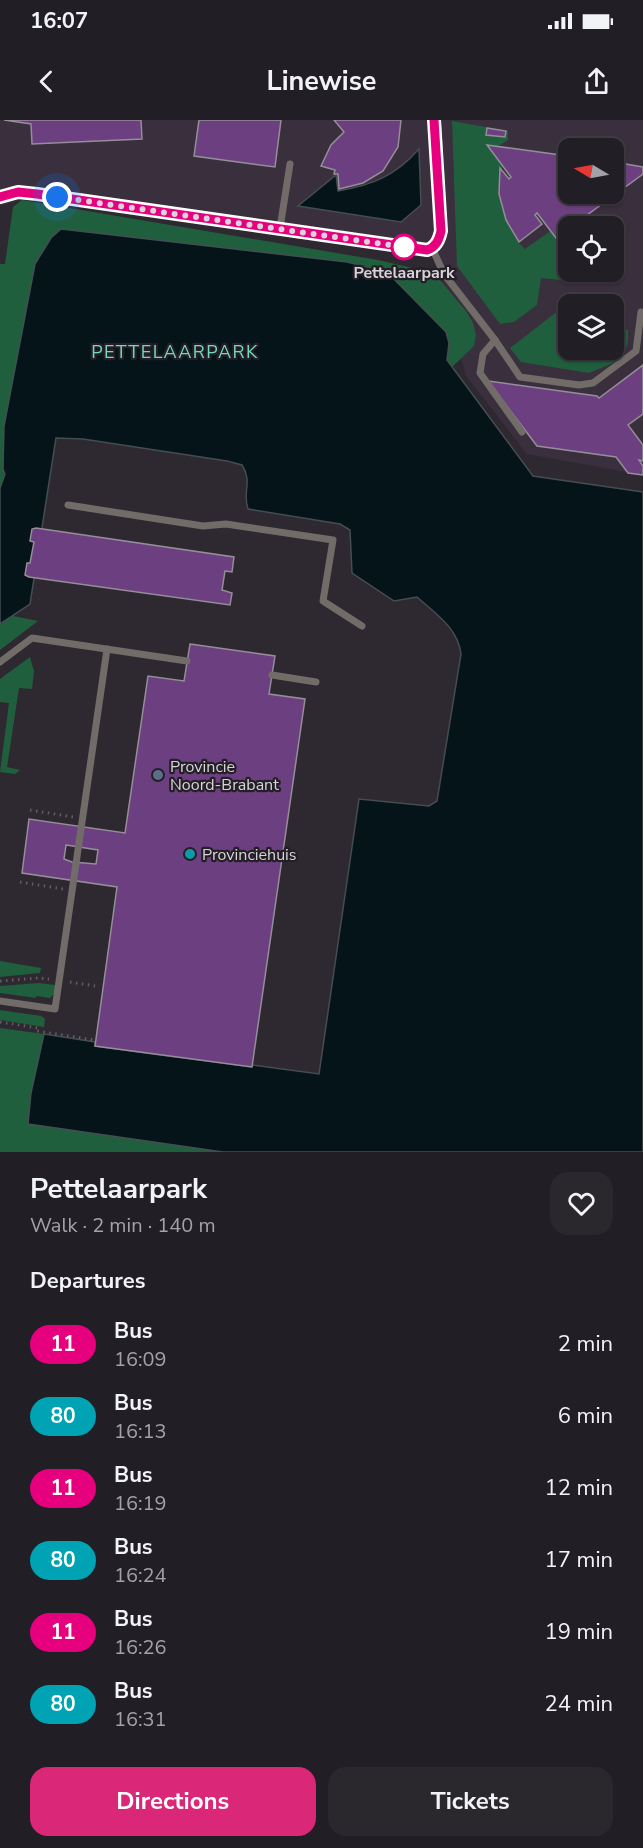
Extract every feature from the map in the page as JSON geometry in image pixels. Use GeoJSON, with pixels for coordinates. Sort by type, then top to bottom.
{"type":"FeatureCollection","features":[{"type":"Feature","properties":{"kind":"street"},"geometry":{"type":"LineString","coordinates":[[0,197],[18,192],[37,194],[413,248],[432,248],[438,241],[441,231],[435,120]]}},
{"type":"Feature","properties":{"kind":"lane"},"geometry":{"type":"LineString","coordinates":[[280,228],[290,164]]}},
{"type":"Feature","properties":{"kind":"lane"},"geometry":{"type":"LineString","coordinates":[[432,248],[444,274],[495,340],[520,377],[579,385],[593,383],[636,351],[641,312]]}},
{"type":"Feature","properties":{"kind":"lane"},"geometry":{"type":"LineString","coordinates":[[495,340],[483,354],[480,373],[522,432]]}},
{"type":"Feature","properties":{"kind":"lane"},"geometry":{"type":"LineString","coordinates":[[68,505],[203,526],[226,524],[333,540],[323,601],[362,626]]}},
{"type":"Feature","properties":{"kind":"lane"},"geometry":{"type":"LineString","coordinates":[[0,662],[32,638],[187,662]]}},
{"type":"Feature","properties":{"kind":"lane"},"geometry":{"type":"LineString","coordinates":[[0,1001],[55,1009],[107,649]]}},
{"type":"Feature","properties":{"kind":"lane"},"geometry":{"type":"LineString","coordinates":[[272,675],[316,682]]}},
{"type":"Feature","properties":{"kind":"path"},"geometry":{"type":"LineString","coordinates":[[30,810],[83,818]]}},
{"type":"Feature","properties":{"kind":"path"},"geometry":{"type":"LineString","coordinates":[[20,882],[72,890]]}},
{"type":"Feature","properties":{"kind":"path"},"geometry":{"type":"LineString","coordinates":[[0,981],[38,978],[95,986]]}},
{"type":"Feature","properties":{"kind":"path"},"geometry":{"type":"LineString","coordinates":[[0,1022],[38,1028],[37,1031],[95,1040]]}},
{"type":"Feature","properties":{"kind":"shaded area"},"geometry":{"type":"Polygon","coordinates":[[[0,120],[643,120],[643,475],[527,454],[466,376],[432,255],[41,193],[0,206],[0,120]]]}},
{"type":"Feature","properties":{"kind":"shaded area"},"geometry":{"type":"Polygon","coordinates":[[[419,149],[421,205],[401,222],[298,206],[336,175],[338,191],[362,186],[392,173],[419,149]]]}},
{"type":"Feature","properties":{"kind":"shaded area"},"geometry":{"type":"Polygon","coordinates":[[[61,229],[347,262],[387,272],[446,332],[449,343],[447,360],[533,476],[643,492],[643,1152],[223,1152],[28,1124],[31,1093],[44,1034],[95,1042],[95,1046],[319,1074],[359,799],[429,806],[437,801],[461,654],[451,629],[417,597],[394,601],[352,573],[350,530],[340,524],[248,509],[246,503],[247,477],[242,465],[83,439],[56,438],[30,604],[0,624],[0,488],[5,474],[3,469],[4,426],[35,264],[51,238],[61,229]]]}},
{"type":"Feature","properties":{"kind":"green space"},"geometry":{"type":"Polygon","coordinates":[[[452,121],[508,131],[508,140],[492,150],[502,166],[502,196],[511,227],[518,242],[525,249],[552,230],[558,238],[558,280],[541,278],[537,305],[514,322],[500,324],[457,266],[452,121]]]}},
{"type":"Feature","properties":{"kind":"green space"},"geometry":{"type":"Polygon","coordinates":[[[22,200],[378,260],[434,273],[466,311],[473,323],[476,335],[474,346],[452,367],[447,360],[449,343],[387,272],[347,262],[61,229],[35,265],[4,426],[5,466],[0,488],[0,264],[5,264],[13,207],[22,200]]]}},
{"type":"Feature","properties":{"kind":"green space"},"geometry":{"type":"Polygon","coordinates":[[[558,311],[558,360],[616,360],[589,373],[521,362],[510,348],[558,311]]]}},
{"type":"Feature","properties":{"kind":"green space"},"geometry":{"type":"Polygon","coordinates":[[[624,329],[628,330],[624,352],[624,329]]]}},
{"type":"Feature","properties":{"kind":"green space"},"geometry":{"type":"Polygon","coordinates":[[[13,616],[38,621],[0,650],[0,625],[13,616]]]}},
{"type":"Feature","properties":{"kind":"green space"},"geometry":{"type":"Polygon","coordinates":[[[30,657],[34,671],[32,689],[19,688],[7,767],[20,770],[15,774],[0,772],[9,703],[0,702],[0,679],[30,657]]]}},
{"type":"Feature","properties":{"kind":"green space"},"geometry":{"type":"Polygon","coordinates":[[[0,961],[41,968],[40,973],[0,977],[0,961]]]}},
{"type":"Feature","properties":{"kind":"green space"},"geometry":{"type":"Polygon","coordinates":[[[39,983],[56,985],[55,993],[50,998],[36,996],[36,998],[0,993],[0,986],[39,983]]]}},
{"type":"Feature","properties":{"kind":"green space"},"geometry":{"type":"Polygon","coordinates":[[[0,1010],[41,1016],[45,1019],[44,1027],[0,1020],[0,1010]]]}},
{"type":"Feature","properties":{"kind":"green space"},"geometry":{"type":"Polygon","coordinates":[[[0,1028],[44,1034],[31,1093],[29,1124],[223,1152],[0,1152],[0,1028]]]}},
{"type":"Feature","properties":{"kind":"building"},"geometry":{"type":"Polygon","coordinates":[[[4,120],[141,120],[142,139],[32,144],[31,124],[4,120]]]}},
{"type":"Feature","properties":{"kind":"building"},"geometry":{"type":"Polygon","coordinates":[[[199,120],[281,120],[275,167],[194,156],[199,120]]]}},
{"type":"Feature","properties":{"kind":"building"},"geometry":{"type":"Polygon","coordinates":[[[334,120],[401,120],[398,147],[383,171],[363,183],[339,189],[338,174],[334,174],[335,170],[321,166],[331,145],[344,132],[334,120]]]}},
{"type":"Feature","properties":{"kind":"building"},"geometry":{"type":"Polygon","coordinates":[[[487,128],[506,131],[505,137],[486,135],[487,128]]]}},
{"type":"Feature","properties":{"kind":"building"},"geometry":{"type":"Polygon","coordinates":[[[487,145],[558,155],[558,204],[602,204],[586,216],[558,216],[558,236],[556,238],[537,213],[535,215],[542,224],[519,242],[506,220],[499,194],[500,168],[509,179],[511,177],[487,145]]]}},
{"type":"Feature","properties":{"kind":"building"},"geometry":{"type":"Polygon","coordinates":[[[624,164],[643,167],[643,174],[624,188],[624,164]]]}},
{"type":"Feature","properties":{"kind":"building"},"geometry":{"type":"Polygon","coordinates":[[[643,365],[643,414],[628,425],[643,445],[643,461],[639,460],[643,466],[643,475],[628,473],[616,457],[537,446],[488,381],[599,398],[643,365]]]}},
{"type":"Feature","properties":{"kind":"building"},"geometry":{"type":"Polygon","coordinates":[[[32,529],[234,557],[232,572],[225,571],[222,590],[232,593],[230,605],[29,577],[25,575],[34,542],[30,541],[32,529]]]}},
{"type":"Feature","properties":{"kind":"building","name":"Provinciehuis"},"geometry":{"type":"Polygon","coordinates":[[[190,644],[275,656],[269,694],[305,699],[252,1067],[95,1046],[117,887],[22,873],[29,819],[125,833],[148,676],[184,681],[190,644]],[[66,845],[64,859],[96,864],[98,850],[66,845]]]}},
{"type":"Feature","properties":{"kind":"bus line","name":"11"},"geometry":{"type":"LineString","coordinates":[[0,197],[18,192],[37,194],[427,250],[436,244],[441,231],[434,120]]}},
{"type":"Feature","properties":{"kind":"place","name":"Pettelaarpark"},"geometry":{"type":"Point","coordinates":[404,247]}},
{"type":"Feature","properties":{"kind":"place","name":"Provincie Noord-Brabant"},"geometry":{"type":"Point","coordinates":[158,775]}},
{"type":"Feature","properties":{"kind":"place","name":"Provinciehuis"},"geometry":{"type":"Point","coordinates":[190,854]}},
{"type":"Feature","properties":{"kind":"district","name":"PETTELAARPARK"},"geometry":{"type":"Point","coordinates":[175,352]}},
{"type":"Feature","properties":{"kind":"route"},"geometry":{"type":"LineString","coordinates":[[57,197],[404,247]]}}]}
